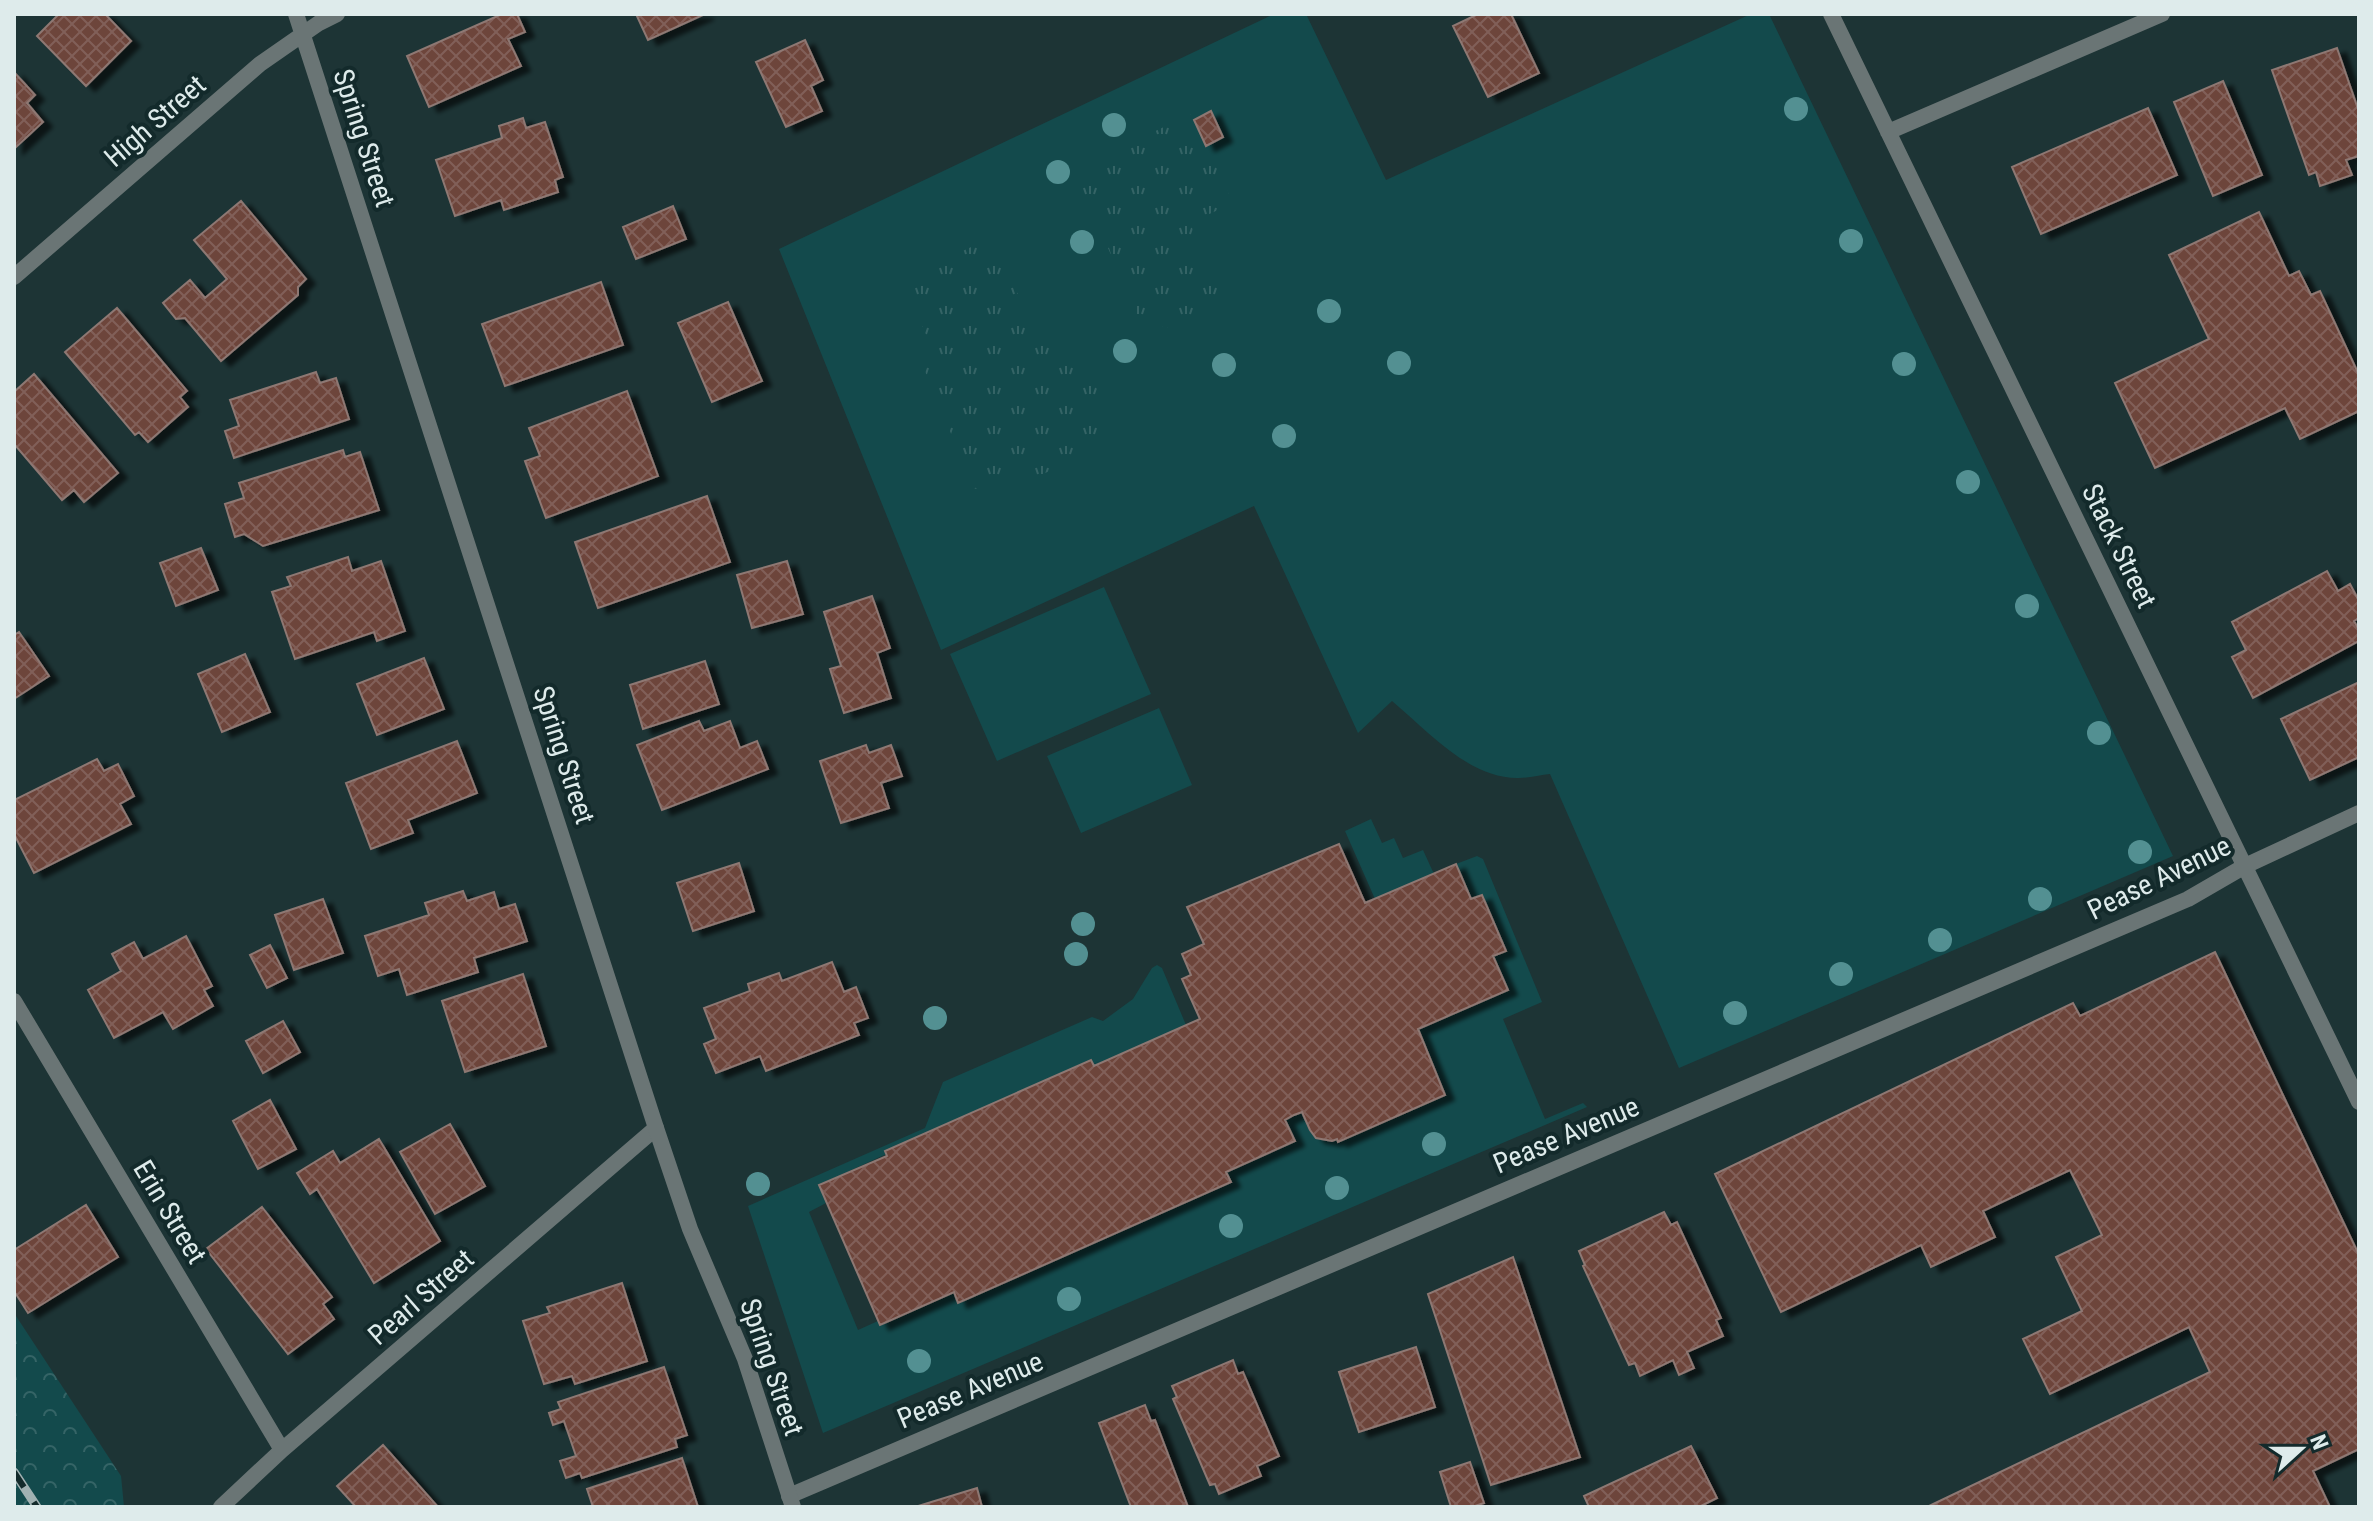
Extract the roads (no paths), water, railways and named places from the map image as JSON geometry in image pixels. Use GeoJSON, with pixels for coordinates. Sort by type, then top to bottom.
{"type":"FeatureCollection","features":[{"type":"Feature","properties":{"kind":"street","name":"Spring Street"},"geometry":{"type":"LineString","coordinates":[[296,14],[656,1128],[690,1229],[745,1359],[791,1501]]}},
{"type":"Feature","properties":{"kind":"street","name":"High Street"},"geometry":{"type":"LineString","coordinates":[[14,277],[260,64],[337,14]]}},
{"type":"Feature","properties":{"kind":"street","name":"Stack Street"},"geometry":{"type":"LineString","coordinates":[[1831,14],[2359,1102]]}},
{"type":"Feature","properties":{"kind":"street"},"geometry":{"type":"LineString","coordinates":[[1888,132],[2162,14]]}},
{"type":"Feature","properties":{"kind":"street","name":"Pease Avenue"},"geometry":{"type":"LineString","coordinates":[[791,1501],[2174,905],[2245,866],[2359,813]]}},
{"type":"Feature","properties":{"kind":"street","name":"Erin Street"},"geometry":{"type":"LineString","coordinates":[[14,1001],[282,1450]]}},
{"type":"Feature","properties":{"kind":"street","name":"Pearl Street"},"geometry":{"type":"LineString","coordinates":[[221,1507],[282,1450],[656,1128]]}},
{"type":"Feature","properties":{"kind":"railway"},"geometry":{"type":"LineString","coordinates":[[14,1472],[37,1507]]}}]}
